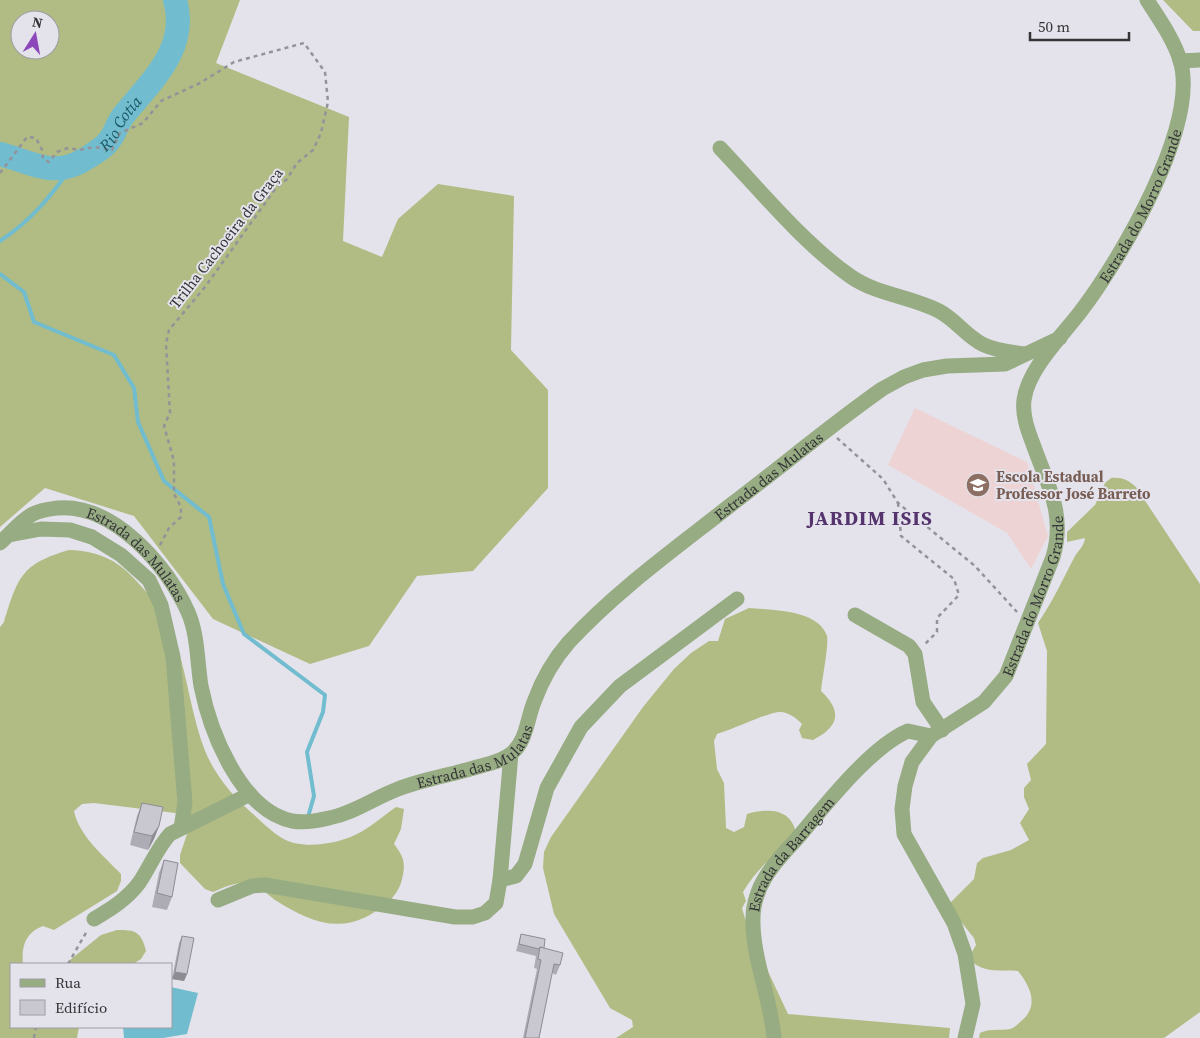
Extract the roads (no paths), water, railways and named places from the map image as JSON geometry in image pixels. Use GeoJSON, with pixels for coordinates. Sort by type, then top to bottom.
{"type":"FeatureCollection","features":[{"type":"Feature","properties":{"kind":"street","name":"Estrada do Morro Grande"},"geometry":{"type":"LineString","coordinates":[[966,1038],[971,1021],[973,991],[961,938],[944,904],[910,847],[902,823],[905,786],[912,762],[937,733],[984,702],[1006,676],[1059,536],[1055,503],[1030,437],[1024,416],[1024,400],[1028,384],[1036,370],[1091,298],[1135,228],[1162,170],[1181,109],[1183,88],[1180,61],[1166,30],[1147,0]]}},
{"type":"Feature","properties":{"kind":"street"},"geometry":{"type":"LineString","coordinates":[[1180,61],[1200,60]]}},
{"type":"Feature","properties":{"kind":"street"},"geometry":{"type":"LineString","coordinates":[[720,148],[811,242],[851,277],[894,296],[919,302],[938,311],[956,321],[983,345],[999,350],[1025,354]]}},
{"type":"Feature","properties":{"kind":"street","name":"Estrada das Mulatas"},"geometry":{"type":"LineString","coordinates":[[4,539],[33,513],[70,507],[104,518],[120,528],[152,556],[187,609],[194,627],[201,684],[210,719],[237,779],[250,794],[278,816],[293,821],[329,819],[354,811],[367,802],[408,785],[484,766],[511,754],[527,729],[533,703],[557,656],[597,612],[859,406],[904,377],[923,370],[947,366],[1005,364],[1060,338]]}},
{"type":"Feature","properties":{"kind":"street"},"geometry":{"type":"LineString","coordinates":[[4,539],[41,529],[70,530],[92,537],[121,555],[149,580],[162,604],[173,657],[185,803],[181,828]]}},
{"type":"Feature","properties":{"kind":"street"},"geometry":{"type":"LineString","coordinates":[[500,880],[516,876],[525,864],[547,788],[581,728],[620,686],[737,598]]}},
{"type":"Feature","properties":{"kind":"street"},"geometry":{"type":"LineString","coordinates":[[855,615],[909,646],[915,654],[923,702],[937,733]]}},
{"type":"Feature","properties":{"kind":"street","name":"Estrada da Barragem"},"geometry":{"type":"LineString","coordinates":[[774,1038],[769,1005],[756,949],[753,918],[755,903],[764,879],[838,791],[888,744],[908,732],[937,733]]}},
{"type":"Feature","properties":{"kind":"street"},"geometry":{"type":"LineString","coordinates":[[218,900],[252,886],[265,885],[455,917],[473,917],[484,913],[496,903],[500,880],[511,754]]}},
{"type":"Feature","properties":{"kind":"street"},"geometry":{"type":"LineString","coordinates":[[94,919],[127,896],[139,883],[162,842],[170,834],[250,794]]}},
{"type":"Feature","properties":{"kind":"water"},"geometry":{"type":"Polygon","coordinates":[[[172,987],[198,993],[187,1034],[163,1038],[124,1038],[123,1028],[172,1028],[172,987]]]}},
{"type":"Feature","properties":{"kind":"waterway","name":"Rio Cotia"},"geometry":{"type":"LineString","coordinates":[[0,154],[36,166],[64,168],[81,161],[106,145],[123,116],[155,77],[172,49],[177,34],[178,18],[175,0]]}},
{"type":"Feature","properties":{"kind":"waterway"},"geometry":{"type":"LineString","coordinates":[[0,241],[22,225],[40,207],[73,165]]}},
{"type":"Feature","properties":{"kind":"waterway"},"geometry":{"type":"LineString","coordinates":[[0,274],[24,292],[34,322],[114,355],[134,388],[138,422],[164,481],[209,517],[223,584],[244,634],[325,695],[323,712],[307,752],[314,796],[308,817]]}},
{"type":"Feature","properties":{"kind":"place","name":"Escola Estadual Professor José Barreto"},"geometry":{"type":"Point","coordinates":[978,485]}},
{"type":"Feature","properties":{"kind":"district","name":"JARDIM ISIS"},"geometry":{"type":"Point","coordinates":[870,518]}}]}
